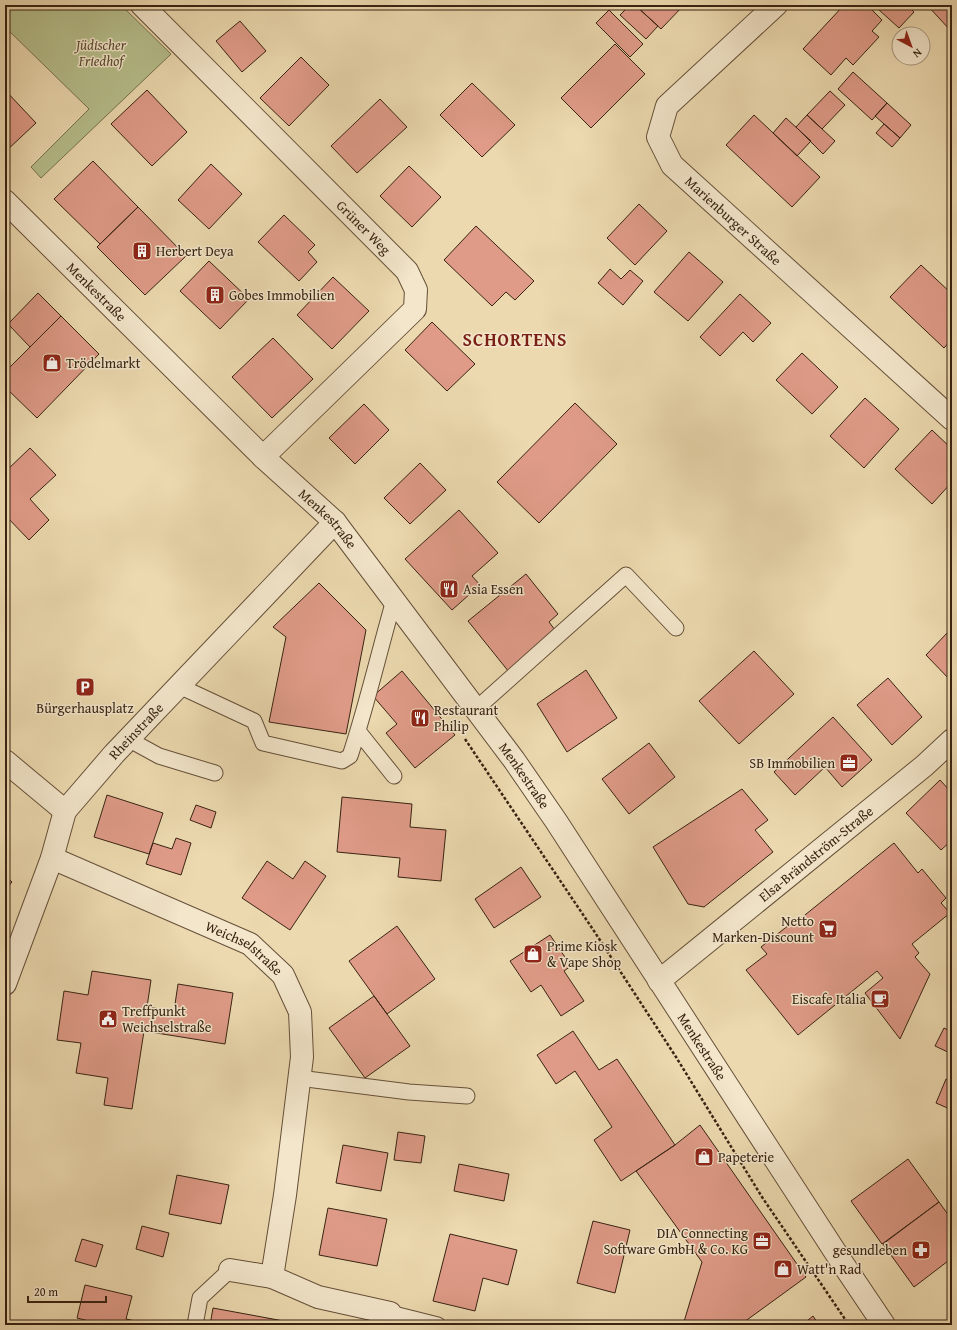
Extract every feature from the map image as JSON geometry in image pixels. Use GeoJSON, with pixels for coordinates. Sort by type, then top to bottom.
{"type":"FeatureCollection","features":[{"type":"Feature","properties":{"kind":"street","name":"Grüner Weg"},"geometry":{"type":"LineString","coordinates":[[142,5],[408,271],[416,290],[415,309],[263,457]]}},
{"type":"Feature","properties":{"kind":"street","name":"Marienburger Straße"},"geometry":{"type":"LineString","coordinates":[[776,5],[667,106],[658,137],[672,165],[952,419]]}},
{"type":"Feature","properties":{"kind":"street","name":"Menkestraße"},"geometry":{"type":"LineString","coordinates":[[5,201],[263,457],[335,522],[514,760],[556,821],[838,1258],[884,1325]]}},
{"type":"Feature","properties":{"kind":"street","name":"Rheinstraße"},"geometry":{"type":"LineString","coordinates":[[5,984],[52,858],[65,811],[128,739],[335,522]]}},
{"type":"Feature","properties":{"kind":"street","name":"Elsa-Brändström-Straße"},"geometry":{"type":"LineString","coordinates":[[659,981],[924,766],[952,740]]}},
{"type":"Feature","properties":{"kind":"street"},"geometry":{"type":"LineString","coordinates":[[5,761],[65,811]]}},
{"type":"Feature","properties":{"kind":"street","name":"Weichselstraße"},"geometry":{"type":"LineString","coordinates":[[52,858],[250,944],[283,975],[300,1012],[302,1057],[285,1195],[272,1278]]}},
{"type":"Feature","properties":{"kind":"street"},"geometry":{"type":"LineString","coordinates":[[230,1270],[272,1278],[318,1297],[390,1313]]}},
{"type":"Feature","properties":{"kind":"lane"},"geometry":{"type":"LineString","coordinates":[[476,709],[626,575],[676,628]]}},
{"type":"Feature","properties":{"kind":"lane"},"geometry":{"type":"LineString","coordinates":[[179,686],[254,721],[263,743],[342,761],[350,756],[394,600]]}},
{"type":"Feature","properties":{"kind":"lane"},"geometry":{"type":"LineString","coordinates":[[358,731],[394,776]]}},
{"type":"Feature","properties":{"kind":"lane"},"geometry":{"type":"LineString","coordinates":[[128,739],[159,756],[215,773]]}},
{"type":"Feature","properties":{"kind":"lane"},"geometry":{"type":"LineString","coordinates":[[299,1078],[409,1092],[467,1096]]}},
{"type":"Feature","properties":{"kind":"lane"},"geometry":{"type":"LineString","coordinates":[[195,1325],[200,1298],[230,1270]]}},
{"type":"Feature","properties":{"kind":"lane"},"geometry":{"type":"LineString","coordinates":[[390,1313],[438,1325]]}},
{"type":"Feature","properties":{"kind":"path"},"geometry":{"type":"LineString","coordinates":[[461,733],[676,1057],[762,1197],[849,1325]]}},
{"type":"Feature","properties":{"kind":"green space","name":"Jüdischer Friedhof"},"geometry":{"type":"Polygon","coordinates":[[[5,5],[121,5],[171,54],[41,178],[31,167],[89,109],[5,27],[5,5]]]}},
{"type":"Feature","properties":{"kind":"building"},"geometry":{"type":"Polygon","coordinates":[[[630,5],[635,5],[658,26],[646,39],[620,15],[630,5]]]}},
{"type":"Feature","properties":{"kind":"building"},"geometry":{"type":"Polygon","coordinates":[[[635,5],[684,5],[661,29],[635,5]]]}},
{"type":"Feature","properties":{"kind":"building"},"geometry":{"type":"Polygon","coordinates":[[[844,5],[867,5],[882,20],[872,31],[879,37],[853,65],[846,58],[831,75],[803,49],[844,5]]]}},
{"type":"Feature","properties":{"kind":"building"},"geometry":{"type":"Polygon","coordinates":[[[881,5],[907,5],[914,12],[901,26],[897,26],[878,9],[881,5]]]}},
{"type":"Feature","properties":{"kind":"building"},"geometry":{"type":"Polygon","coordinates":[[[927,5],[952,5],[952,28],[950,30],[927,5]]]}},
{"type":"Feature","properties":{"kind":"building"},"geometry":{"type":"Polygon","coordinates":[[[609,10],[643,44],[630,57],[596,23],[609,10]]]}},
{"type":"Feature","properties":{"kind":"building"},"geometry":{"type":"Polygon","coordinates":[[[240,21],[266,51],[242,72],[216,41],[240,21]]]}},
{"type":"Feature","properties":{"kind":"building"},"geometry":{"type":"Polygon","coordinates":[[[615,44],[645,74],[591,128],[561,98],[615,44]]]}},
{"type":"Feature","properties":{"kind":"building"},"geometry":{"type":"Polygon","coordinates":[[[301,57],[329,85],[289,126],[260,98],[301,57]]]}},
{"type":"Feature","properties":{"kind":"building"},"geometry":{"type":"Polygon","coordinates":[[[853,72],[887,103],[872,120],[838,89],[853,72]]]}},
{"type":"Feature","properties":{"kind":"building"},"geometry":{"type":"Polygon","coordinates":[[[472,83],[515,125],[482,157],[440,115],[472,83]]]}},
{"type":"Feature","properties":{"kind":"building"},"geometry":{"type":"Polygon","coordinates":[[[5,90],[36,123],[5,152],[5,90]]]}},
{"type":"Feature","properties":{"kind":"building"},"geometry":{"type":"Polygon","coordinates":[[[147,90],[187,132],[152,166],[111,124],[147,90]]]}},
{"type":"Feature","properties":{"kind":"building"},"geometry":{"type":"Polygon","coordinates":[[[830,91],[845,105],[822,129],[807,115],[830,91]]]}},
{"type":"Feature","properties":{"kind":"building"},"geometry":{"type":"Polygon","coordinates":[[[380,99],[407,127],[357,173],[331,146],[380,99]]]}},
{"type":"Feature","properties":{"kind":"building"},"geometry":{"type":"Polygon","coordinates":[[[887,103],[911,125],[900,138],[875,116],[887,103]]]}},
{"type":"Feature","properties":{"kind":"building"},"geometry":{"type":"Polygon","coordinates":[[[754,115],[820,177],[792,207],[726,145],[754,115]]]}},
{"type":"Feature","properties":{"kind":"building"},"geometry":{"type":"Polygon","coordinates":[[[807,115],[835,141],[823,154],[796,127],[807,115]]]}},
{"type":"Feature","properties":{"kind":"building"},"geometry":{"type":"Polygon","coordinates":[[[786,118],[811,141],[797,156],[773,133],[786,118]]]}},
{"type":"Feature","properties":{"kind":"building"},"geometry":{"type":"Polygon","coordinates":[[[884,124],[900,138],[892,147],[876,133],[884,124]]]}},
{"type":"Feature","properties":{"kind":"building"},"geometry":{"type":"Polygon","coordinates":[[[93,161],[138,207],[100,244],[54,199],[93,161]]]}},
{"type":"Feature","properties":{"kind":"building"},"geometry":{"type":"Polygon","coordinates":[[[211,164],[242,194],[209,229],[178,200],[211,164]]]}},
{"type":"Feature","properties":{"kind":"building"},"geometry":{"type":"Polygon","coordinates":[[[409,166],[441,197],[412,227],[380,196],[409,166]]]}},
{"type":"Feature","properties":{"kind":"building"},"geometry":{"type":"Polygon","coordinates":[[[639,204],[667,231],[635,265],[607,238],[639,204]]]}},
{"type":"Feature","properties":{"kind":"building","name":"Herbert Deya"},"geometry":{"type":"Polygon","coordinates":[[[138,207],[186,256],[145,295],[97,247],[138,207]]]}},
{"type":"Feature","properties":{"kind":"building"},"geometry":{"type":"Polygon","coordinates":[[[284,215],[315,245],[308,252],[317,262],[299,281],[258,242],[284,215]]]}},
{"type":"Feature","properties":{"kind":"building"},"geometry":{"type":"Polygon","coordinates":[[[476,226],[534,281],[515,300],[506,292],[492,306],[444,260],[476,226]]]}},
{"type":"Feature","properties":{"kind":"building"},"geometry":{"type":"Polygon","coordinates":[[[689,252],[723,282],[688,321],[654,292],[689,252]]]}},
{"type":"Feature","properties":{"kind":"building","name":"Gobes Immobilien"},"geometry":{"type":"Polygon","coordinates":[[[209,261],[249,299],[220,329],[180,291],[209,261]]]}},
{"type":"Feature","properties":{"kind":"building"},"geometry":{"type":"Polygon","coordinates":[[[921,265],[952,294],[952,339],[944,348],[890,297],[921,265]]]}},
{"type":"Feature","properties":{"kind":"building"},"geometry":{"type":"Polygon","coordinates":[[[610,269],[621,279],[630,270],[643,281],[623,305],[598,283],[610,269]]]}},
{"type":"Feature","properties":{"kind":"building"},"geometry":{"type":"Polygon","coordinates":[[[333,277],[369,311],[332,349],[297,315],[333,277]]]}},
{"type":"Feature","properties":{"kind":"building"},"geometry":{"type":"Polygon","coordinates":[[[38,293],[61,316],[30,347],[8,324],[38,293]]]}},
{"type":"Feature","properties":{"kind":"building"},"geometry":{"type":"Polygon","coordinates":[[[740,294],[771,323],[753,342],[743,332],[720,356],[700,337],[740,294]]]}},
{"type":"Feature","properties":{"kind":"building","name":"Trödelmarkt"},"geometry":{"type":"Polygon","coordinates":[[[61,316],[99,354],[37,418],[5,387],[5,372],[61,316]]]}},
{"type":"Feature","properties":{"kind":"building"},"geometry":{"type":"Polygon","coordinates":[[[432,322],[475,364],[447,391],[405,350],[432,322]]]}},
{"type":"Feature","properties":{"kind":"building"},"geometry":{"type":"Polygon","coordinates":[[[273,338],[313,379],[272,418],[232,377],[273,338]]]}},
{"type":"Feature","properties":{"kind":"building"},"geometry":{"type":"Polygon","coordinates":[[[802,353],[838,387],[812,414],[776,380],[802,353]]]}},
{"type":"Feature","properties":{"kind":"building"},"geometry":{"type":"Polygon","coordinates":[[[865,398],[899,429],[864,468],[830,436],[865,398]]]}},
{"type":"Feature","properties":{"kind":"building"},"geometry":{"type":"Polygon","coordinates":[[[575,403],[617,444],[539,523],[497,482],[575,403]]]}},
{"type":"Feature","properties":{"kind":"building"},"geometry":{"type":"Polygon","coordinates":[[[364,404],[389,430],[355,464],[329,438],[364,404]]]}},
{"type":"Feature","properties":{"kind":"building"},"geometry":{"type":"Polygon","coordinates":[[[932,430],[952,449],[952,482],[932,504],[895,469],[932,430]]]}},
{"type":"Feature","properties":{"kind":"building"},"geometry":{"type":"Polygon","coordinates":[[[30,448],[56,475],[30,499],[49,520],[29,540],[5,515],[5,490],[10,485],[5,479],[5,472],[30,448]]]}},
{"type":"Feature","properties":{"kind":"building"},"geometry":{"type":"Polygon","coordinates":[[[420,463],[446,490],[410,524],[384,498],[420,463]]]}},
{"type":"Feature","properties":{"kind":"building"},"geometry":{"type":"Polygon","coordinates":[[[459,510],[498,553],[472,576],[480,585],[452,610],[405,559],[459,510]]]}},
{"type":"Feature","properties":{"kind":"building"},"geometry":{"type":"Polygon","coordinates":[[[526,574],[558,614],[549,622],[558,634],[509,672],[468,621],[526,574]]]}},
{"type":"Feature","properties":{"kind":"building"},"geometry":{"type":"Polygon","coordinates":[[[319,583],[366,630],[346,734],[269,722],[286,637],[273,627],[319,583]]]}},
{"type":"Feature","properties":{"kind":"building"},"geometry":{"type":"Polygon","coordinates":[[[949,631],[952,634],[952,682],[926,655],[949,631]]]}},
{"type":"Feature","properties":{"kind":"building"},"geometry":{"type":"Polygon","coordinates":[[[754,651],[794,694],[739,744],[699,701],[754,651]]]}},
{"type":"Feature","properties":{"kind":"building"},"geometry":{"type":"Polygon","coordinates":[[[586,670],[617,718],[567,752],[537,704],[586,670]]]}},
{"type":"Feature","properties":{"kind":"building"},"geometry":{"type":"Polygon","coordinates":[[[402,671],[455,735],[415,768],[386,733],[397,724],[373,696],[402,671]]]}},
{"type":"Feature","properties":{"kind":"building"},"geometry":{"type":"Polygon","coordinates":[[[888,678],[922,717],[892,745],[857,705],[888,678]]]}},
{"type":"Feature","properties":{"kind":"building"},"geometry":{"type":"Polygon","coordinates":[[[833,717],[872,760],[842,787],[825,767],[795,795],[774,772],[833,717]]]}},
{"type":"Feature","properties":{"kind":"building"},"geometry":{"type":"Polygon","coordinates":[[[649,743],[675,777],[629,814],[602,779],[649,743]]]}},
{"type":"Feature","properties":{"kind":"building"},"geometry":{"type":"Polygon","coordinates":[[[940,780],[952,793],[952,840],[941,850],[906,813],[940,780]]]}},
{"type":"Feature","properties":{"kind":"building"},"geometry":{"type":"Polygon","coordinates":[[[742,789],[768,820],[755,830],[773,852],[704,907],[688,904],[653,847],[742,789]]]}},
{"type":"Feature","properties":{"kind":"building"},"geometry":{"type":"Polygon","coordinates":[[[107,795],[163,813],[149,854],[94,837],[107,795]]]}},
{"type":"Feature","properties":{"kind":"building"},"geometry":{"type":"Polygon","coordinates":[[[342,797],[412,804],[410,827],[446,830],[441,881],[398,877],[400,858],[337,852],[342,797]]]}},
{"type":"Feature","properties":{"kind":"building"},"geometry":{"type":"Polygon","coordinates":[[[196,805],[216,812],[211,828],[190,820],[196,805]]]}},
{"type":"Feature","properties":{"kind":"building"},"geometry":{"type":"Polygon","coordinates":[[[176,838],[191,843],[181,875],[146,864],[153,843],[172,849],[176,838]]]}},
{"type":"Feature","properties":{"kind":"building"},"geometry":{"type":"Polygon","coordinates":[[[894,843],[918,873],[922,869],[946,898],[941,903],[950,913],[912,944],[919,953],[915,957],[930,974],[900,1039],[865,993],[883,978],[877,971],[798,1035],[746,970],[767,954],[761,947],[799,917],[800,919],[894,843]]]}},
{"type":"Feature","properties":{"kind":"building"},"geometry":{"type":"Polygon","coordinates":[[[267,861],[293,879],[305,861],[326,876],[290,930],[242,898],[267,861]]]}},
{"type":"Feature","properties":{"kind":"building"},"geometry":{"type":"Polygon","coordinates":[[[521,867],[541,897],[494,928],[475,899],[521,867]]]}},
{"type":"Feature","properties":{"kind":"building"},"geometry":{"type":"Polygon","coordinates":[[[5,876],[12,882],[5,890],[5,876]]]}},
{"type":"Feature","properties":{"kind":"building"},"geometry":{"type":"Polygon","coordinates":[[[397,926],[435,979],[387,1014],[349,961],[397,926]]]}},
{"type":"Feature","properties":{"kind":"building"},"geometry":{"type":"Polygon","coordinates":[[[550,935],[571,966],[564,971],[584,1001],[561,1016],[541,985],[531,992],[510,961],[550,935]]]}},
{"type":"Feature","properties":{"kind":"building"},"geometry":{"type":"Polygon","coordinates":[[[92,971],[151,980],[147,1007],[174,1011],[178,984],[233,993],[225,1044],[144,1031],[132,1109],[104,1105],[108,1078],[76,1073],[81,1043],[57,1040],[64,991],[88,995],[92,971]]]}},
{"type":"Feature","properties":{"kind":"building"},"geometry":{"type":"Polygon","coordinates":[[[374,996],[410,1046],[365,1078],[329,1028],[374,996]]]}},
{"type":"Feature","properties":{"kind":"building"},"geometry":{"type":"Polygon","coordinates":[[[944,1028],[952,1032],[952,1054],[935,1046],[944,1028]]]}},
{"type":"Feature","properties":{"kind":"building"},"geometry":{"type":"Polygon","coordinates":[[[573,1031],[599,1070],[617,1059],[675,1145],[621,1181],[594,1140],[612,1127],[575,1071],[556,1084],[537,1055],[573,1031]]]}},
{"type":"Feature","properties":{"kind":"building"},"geometry":{"type":"Polygon","coordinates":[[[946,1079],[952,1081],[952,1110],[936,1103],[946,1079]]]}},
{"type":"Feature","properties":{"kind":"building"},"geometry":{"type":"Polygon","coordinates":[[[700,1125],[806,1277],[740,1325],[683,1325],[702,1262],[636,1171],[675,1145],[700,1125]]]}},
{"type":"Feature","properties":{"kind":"building"},"geometry":{"type":"Polygon","coordinates":[[[398,1132],[425,1136],[421,1163],[394,1160],[398,1132]]]}},
{"type":"Feature","properties":{"kind":"building"},"geometry":{"type":"Polygon","coordinates":[[[343,1145],[388,1153],[381,1191],[336,1183],[343,1145]]]}},
{"type":"Feature","properties":{"kind":"building"},"geometry":{"type":"Polygon","coordinates":[[[908,1159],[939,1202],[882,1244],[851,1201],[908,1159]]]}},
{"type":"Feature","properties":{"kind":"building"},"geometry":{"type":"Polygon","coordinates":[[[459,1164],[509,1174],[504,1201],[454,1191],[459,1164]]]}},
{"type":"Feature","properties":{"kind":"building"},"geometry":{"type":"Polygon","coordinates":[[[177,1175],[229,1185],[221,1224],[169,1214],[177,1175]]]}},
{"type":"Feature","properties":{"kind":"building"},"geometry":{"type":"Polygon","coordinates":[[[939,1202],[952,1220],[952,1258],[914,1287],[883,1244],[939,1202]]]}},
{"type":"Feature","properties":{"kind":"building"},"geometry":{"type":"Polygon","coordinates":[[[328,1208],[387,1219],[377,1266],[319,1255],[328,1208]]]}},
{"type":"Feature","properties":{"kind":"building"},"geometry":{"type":"Polygon","coordinates":[[[593,1221],[630,1230],[615,1293],[577,1283],[593,1221]]]}},
{"type":"Feature","properties":{"kind":"building"},"geometry":{"type":"Polygon","coordinates":[[[142,1226],[169,1233],[163,1257],[136,1249],[142,1226]]]}},
{"type":"Feature","properties":{"kind":"building"},"geometry":{"type":"Polygon","coordinates":[[[450,1234],[517,1250],[508,1285],[483,1278],[475,1311],[433,1301],[450,1234]]]}},
{"type":"Feature","properties":{"kind":"building"},"geometry":{"type":"Polygon","coordinates":[[[82,1239],[103,1245],[96,1267],[75,1261],[82,1239]]]}},
{"type":"Feature","properties":{"kind":"building"},"geometry":{"type":"Polygon","coordinates":[[[85,1285],[132,1296],[126,1319],[149,1325],[105,1325],[77,1318],[85,1285]]]}},
{"type":"Feature","properties":{"kind":"building"},"geometry":{"type":"Polygon","coordinates":[[[213,1308],[289,1322],[289,1325],[210,1325],[213,1308]]]}},
{"type":"Feature","properties":{"kind":"building"},"geometry":{"type":"Polygon","coordinates":[[[813,1316],[819,1325],[802,1325],[813,1316]]]}},
{"type":"Feature","properties":{"kind":"place","name":"Herbert Deya"},"geometry":{"type":"Point","coordinates":[142,251]}},
{"type":"Feature","properties":{"kind":"place","name":"Gobes Immobilien"},"geometry":{"type":"Point","coordinates":[215,295]}},
{"type":"Feature","properties":{"kind":"place","name":"Trödelmarkt"},"geometry":{"type":"Point","coordinates":[52,363]}},
{"type":"Feature","properties":{"kind":"place","name":"Asia Essen"},"geometry":{"type":"Point","coordinates":[449,589]}},
{"type":"Feature","properties":{"kind":"place","name":"Bürgerhausplatz"},"geometry":{"type":"Point","coordinates":[85,687]}},
{"type":"Feature","properties":{"kind":"place","name":"Restaurant Philip"},"geometry":{"type":"Point","coordinates":[420,718]}},
{"type":"Feature","properties":{"kind":"place","name":"SB Immobilien"},"geometry":{"type":"Point","coordinates":[849,763]}},
{"type":"Feature","properties":{"kind":"place","name":"Netto Marken-Discount"},"geometry":{"type":"Point","coordinates":[828,929]}},
{"type":"Feature","properties":{"kind":"place","name":"Prime Kiosk & Vape Shop"},"geometry":{"type":"Point","coordinates":[533,954]}},
{"type":"Feature","properties":{"kind":"place","name":"Eiscafe Italia"},"geometry":{"type":"Point","coordinates":[880,999]}},
{"type":"Feature","properties":{"kind":"place","name":"Treffpunkt Weichselstraße"},"geometry":{"type":"Point","coordinates":[108,1019]}},
{"type":"Feature","properties":{"kind":"place","name":"Papeterie"},"geometry":{"type":"Point","coordinates":[704,1157]}},
{"type":"Feature","properties":{"kind":"place","name":"DIA Connecting Software GmbH & Co. KG"},"geometry":{"type":"Point","coordinates":[762,1241]}},
{"type":"Feature","properties":{"kind":"place","name":"gesundleben"},"geometry":{"type":"Point","coordinates":[921,1250]}},
{"type":"Feature","properties":{"kind":"place","name":"Watt'n Rad"},"geometry":{"type":"Point","coordinates":[783,1269]}},
{"type":"Feature","properties":{"kind":"district","name":"SCHORTENS"},"geometry":{"type":"Point","coordinates":[515,340]}}]}
